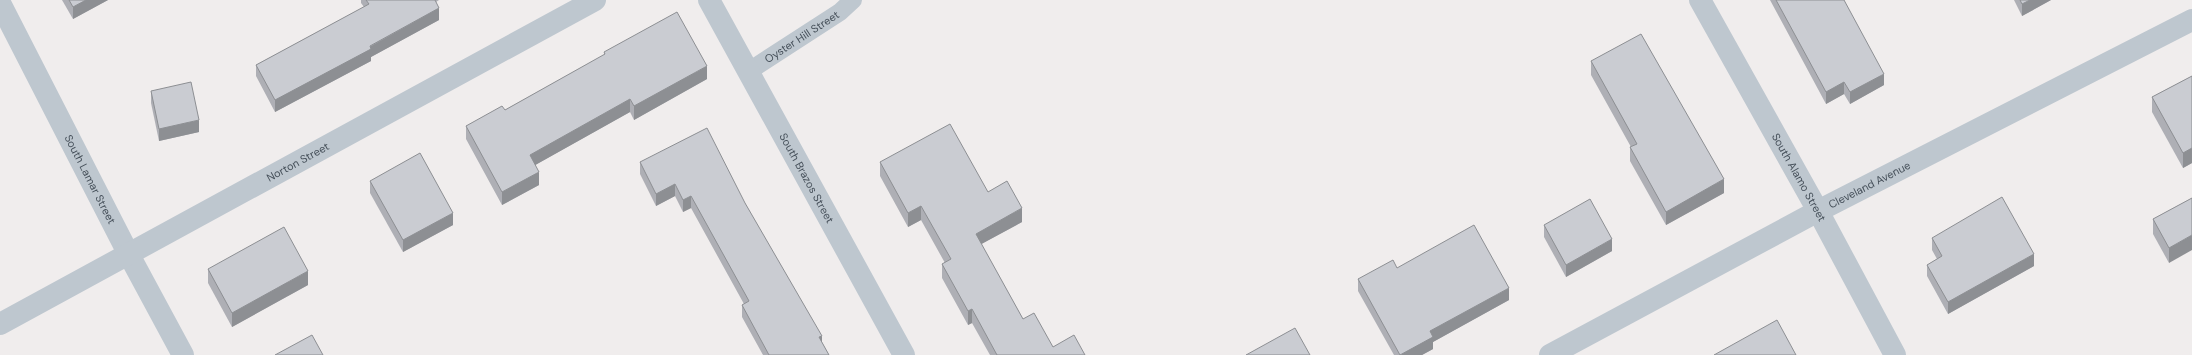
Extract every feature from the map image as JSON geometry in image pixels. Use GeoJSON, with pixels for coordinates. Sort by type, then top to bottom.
{"type":"FeatureCollection","features":[{"type":"Feature","properties":{"kind":"street","name":"Norton Street"},"geometry":{"type":"LineString","coordinates":[[0,324],[595,0]]}},
{"type":"Feature","properties":{"kind":"street","name":"South Brazos Street"},"geometry":{"type":"LineString","coordinates":[[710,0],[904,355]]}},
{"type":"Feature","properties":{"kind":"street","name":"South Alamo Street"},"geometry":{"type":"LineString","coordinates":[[1700,0],[1818,211],[1895,355]]}},
{"type":"Feature","properties":{"kind":"street","name":"South Lamar Street"},"geometry":{"type":"LineString","coordinates":[[0,2],[128,253],[183,355]]}},
{"type":"Feature","properties":{"kind":"street","name":"Cleveland Avenue"},"geometry":{"type":"LineString","coordinates":[[1550,355],[1818,211],[2192,20]]}},
{"type":"Feature","properties":{"kind":"lane","name":"Oyster Hill Street"},"geometry":{"type":"LineString","coordinates":[[749,71],[840,12],[853,0]]}},
{"type":"Feature","properties":{"kind":"building"},"geometry":{"type":"Polygon","coordinates":[[[69,0],[86,0],[73,7],[69,0]]]}},
{"type":"Feature","properties":{"kind":"building"},"geometry":{"type":"Polygon","coordinates":[[[366,0],[435,0],[439,8],[370,46],[371,49],[275,100],[256,65],[369,4],[366,0]]]}},
{"type":"Feature","properties":{"kind":"building"},"geometry":{"type":"Polygon","coordinates":[[[1776,0],[1844,0],[1884,74],[1850,92],[1844,82],[1826,92],[1776,0]]]}},
{"type":"Feature","properties":{"kind":"building"},"geometry":{"type":"Polygon","coordinates":[[[2020,0],[2030,0],[2022,4],[2020,0]]]}},
{"type":"Feature","properties":{"kind":"building"},"geometry":{"type":"Polygon","coordinates":[[[677,12],[707,66],[634,106],[630,99],[530,155],[539,172],[502,192],[466,126],[502,106],[505,110],[605,54],[604,52],[677,12]]]}},
{"type":"Feature","properties":{"kind":"building"},"geometry":{"type":"Polygon","coordinates":[[[1641,34],[1724,179],[1666,212],[1630,147],[1637,144],[1591,61],[1641,34]]]}},
{"type":"Feature","properties":{"kind":"building"},"geometry":{"type":"Polygon","coordinates":[[[2192,76],[2192,148],[2183,153],[2152,97],[2192,76]]]}},
{"type":"Feature","properties":{"kind":"building"},"geometry":{"type":"Polygon","coordinates":[[[191,82],[199,120],[159,129],[151,91],[191,82]]]}},
{"type":"Feature","properties":{"kind":"building"},"geometry":{"type":"Polygon","coordinates":[[[950,124],[988,192],[1007,181],[1022,208],[976,234],[1023,319],[1034,313],[1053,347],[1074,335],[1085,355],[997,355],[972,309],[968,311],[942,264],[951,259],[921,206],[908,213],[880,162],[950,124]]]}},
{"type":"Feature","properties":{"kind":"building"},"geometry":{"type":"Polygon","coordinates":[[[707,128],[745,203],[822,336],[819,337],[829,355],[769,355],[742,305],[749,301],[691,196],[683,200],[675,184],[656,194],[640,162],[707,128]]]}},
{"type":"Feature","properties":{"kind":"building"},"geometry":{"type":"Polygon","coordinates":[[[420,153],[453,213],[403,240],[370,181],[420,153]]]}},
{"type":"Feature","properties":{"kind":"building"},"geometry":{"type":"Polygon","coordinates":[[[2002,197],[2034,254],[1948,302],[1927,265],[1942,256],[1932,238],[2002,197]]]}},
{"type":"Feature","properties":{"kind":"building"},"geometry":{"type":"Polygon","coordinates":[[[2192,198],[2192,235],[2169,248],[2153,219],[2192,198]]]}},
{"type":"Feature","properties":{"kind":"building"},"geometry":{"type":"Polygon","coordinates":[[[1590,199],[1612,239],[1566,265],[1544,225],[1590,199]]]}},
{"type":"Feature","properties":{"kind":"building"},"geometry":{"type":"Polygon","coordinates":[[[1474,225],[1509,288],[1430,331],[1433,337],[1400,355],[1358,279],[1393,260],[1397,268],[1474,225]]]}},
{"type":"Feature","properties":{"kind":"building"},"geometry":{"type":"Polygon","coordinates":[[[284,227],[308,271],[232,313],[208,269],[284,227]]]}},
{"type":"Feature","properties":{"kind":"building"},"geometry":{"type":"Polygon","coordinates":[[[1777,320],[1796,355],[1714,355],[1777,320]]]}},
{"type":"Feature","properties":{"kind":"building"},"geometry":{"type":"Polygon","coordinates":[[[1295,328],[1310,355],[1246,355],[1295,328]]]}},
{"type":"Feature","properties":{"kind":"building"},"geometry":{"type":"Polygon","coordinates":[[[312,335],[323,355],[275,355],[312,335]]]}}]}
